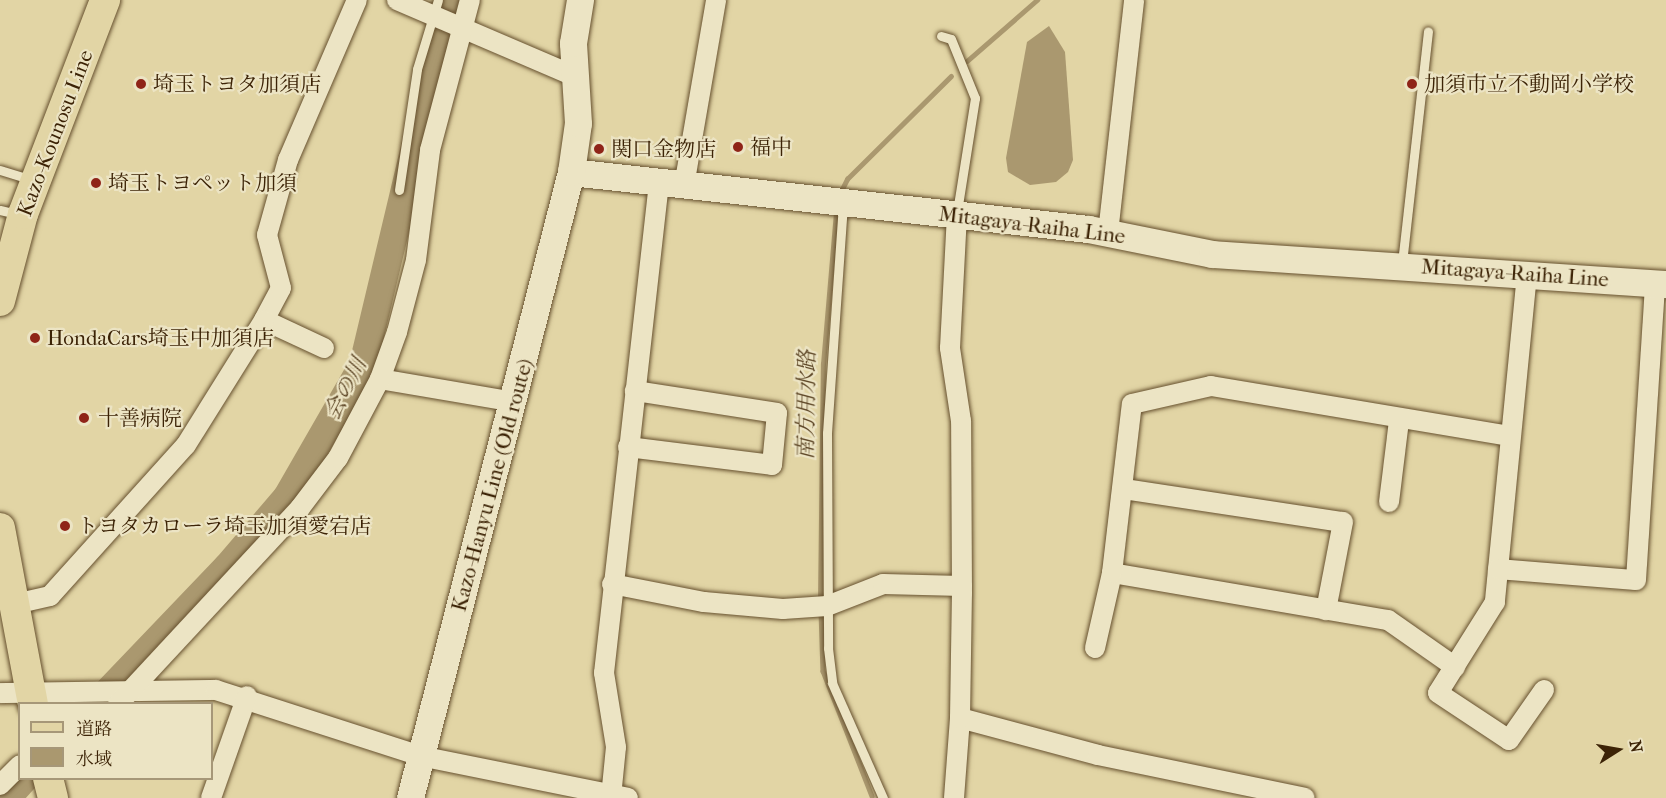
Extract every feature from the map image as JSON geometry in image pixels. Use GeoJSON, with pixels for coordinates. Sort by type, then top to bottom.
{"type":"FeatureCollection","features":[{"type":"Feature","properties":{"kind":"main road","name":"Kazo-Kounosu Line"},"geometry":{"type":"LineString","coordinates":[[0,301],[11,212],[36,181],[105,0]]}},
{"type":"Feature","properties":{"kind":"main road"},"geometry":{"type":"LineString","coordinates":[[571,172],[578,123],[574,76],[574,21],[580,0]]}},
{"type":"Feature","properties":{"kind":"main road","name":"Mitagaya-Raiha Line"},"geometry":{"type":"LineString","coordinates":[[571,172],[839,204],[957,214],[1108,233],[1212,254],[1661,283]]}},
{"type":"Feature","properties":{"kind":"main road","name":"Kazo-Hanyu Line (Old route)"},"geometry":{"type":"LineString","coordinates":[[410,798],[515,402],[571,172]]}},
{"type":"Feature","properties":{"kind":"main road"},"geometry":{"type":"LineString","coordinates":[[0,528],[9,593],[32,698]]}},
{"type":"Feature","properties":{"kind":"street"},"geometry":{"type":"LineString","coordinates":[[9,593],[50,596],[186,445],[264,320],[281,288],[267,235],[288,160],[357,0]]}},
{"type":"Feature","properties":{"kind":"street"},"geometry":{"type":"LineString","coordinates":[[397,0],[445,18],[574,76]]}},
{"type":"Feature","properties":{"kind":"street"},"geometry":{"type":"LineString","coordinates":[[124,697],[300,508],[338,458],[380,379],[397,332],[416,260],[445,18],[470,0]]}},
{"type":"Feature","properties":{"kind":"street"},"geometry":{"type":"LineString","coordinates":[[0,693],[32,698],[124,697],[216,690],[247,696],[336,731],[420,756],[620,797],[616,747],[604,673],[628,447],[635,391],[671,184],[716,0]]}},
{"type":"Feature","properties":{"kind":"street"},"geometry":{"type":"LineString","coordinates":[[1108,233],[1134,0]]}},
{"type":"Feature","properties":{"kind":"street"},"geometry":{"type":"LineString","coordinates":[[954,798],[960,718],[962,586],[961,421],[950,348],[957,214]]}},
{"type":"Feature","properties":{"kind":"street"},"geometry":{"type":"LineString","coordinates":[[1527,274],[1509,436],[1495,602],[1438,693],[1509,740],[1544,690]]}},
{"type":"Feature","properties":{"kind":"street"},"geometry":{"type":"LineString","coordinates":[[1498,569],[1636,580],[1661,283]]}},
{"type":"Feature","properties":{"kind":"street"},"geometry":{"type":"LineString","coordinates":[[264,320],[324,348]]}},
{"type":"Feature","properties":{"kind":"street"},"geometry":{"type":"LineString","coordinates":[[380,379],[515,402]]}},
{"type":"Feature","properties":{"kind":"street"},"geometry":{"type":"LineString","coordinates":[[1095,648],[1112,573],[1124,489],[1132,404],[1212,386],[1399,420],[1509,436]]}},
{"type":"Feature","properties":{"kind":"street"},"geometry":{"type":"LineString","coordinates":[[628,447],[772,465],[777,413],[635,391]]}},
{"type":"Feature","properties":{"kind":"street"},"geometry":{"type":"LineString","coordinates":[[1389,502],[1399,420]]}},
{"type":"Feature","properties":{"kind":"street"},"geometry":{"type":"LineString","coordinates":[[1124,489],[1344,522],[1326,610]]}},
{"type":"Feature","properties":{"kind":"street"},"geometry":{"type":"LineString","coordinates":[[1112,573],[1388,620],[1455,667]]}},
{"type":"Feature","properties":{"kind":"street"},"geometry":{"type":"LineString","coordinates":[[612,584],[704,602],[823,607],[884,584],[962,586]]}},
{"type":"Feature","properties":{"kind":"street"},"geometry":{"type":"LineString","coordinates":[[211,798],[247,696]]}},
{"type":"Feature","properties":{"kind":"street"},"geometry":{"type":"LineString","coordinates":[[960,718],[1098,755],[1305,798]]}},
{"type":"Feature","properties":{"kind":"street"},"geometry":{"type":"LineString","coordinates":[[0,785],[18,767]]}},
{"type":"Feature","properties":{"kind":"lane"},"geometry":{"type":"LineString","coordinates":[[399,190],[417,69],[445,18]]}},
{"type":"Feature","properties":{"kind":"lane"},"geometry":{"type":"LineString","coordinates":[[1402,266],[1428,31]]}},
{"type":"Feature","properties":{"kind":"lane"},"geometry":{"type":"LineString","coordinates":[[941,36],[951,39],[975,98],[957,214]]}},
{"type":"Feature","properties":{"kind":"lane"},"geometry":{"type":"LineString","coordinates":[[0,170],[36,181]]}},
{"type":"Feature","properties":{"kind":"lane"},"geometry":{"type":"LineString","coordinates":[[839,204],[827,433],[823,607],[832,683],[883,798]]}},
{"type":"Feature","properties":{"kind":"water"},"geometry":{"type":"Polygon","coordinates":[[[1049,26],[1065,52],[1073,160],[1068,172],[1056,182],[1030,185],[1008,172],[1006,158],[1027,42],[1049,26]]]}},
{"type":"Feature","properties":{"kind":"waterway","name":"会の川"},"geometry":{"type":"LineString","coordinates":[[98,702],[227,567],[287,497],[363,365],[450,0]]}},
{"type":"Feature","properties":{"kind":"waterway","name":"南方用水路"},"geometry":{"type":"LineString","coordinates":[[967,61],[1037,0]]}},
{"type":"Feature","properties":{"kind":"waterway","name":"南方用水路"},"geometry":{"type":"LineString","coordinates":[[840,193],[847,179],[951,76]]}},
{"type":"Feature","properties":{"kind":"waterway","name":"南方用水路"},"geometry":{"type":"LineString","coordinates":[[820,600],[823,364],[836,211]]}},
{"type":"Feature","properties":{"kind":"waterway","name":"南方用水路"},"geometry":{"type":"LineString","coordinates":[[821,612],[823,671],[872,796]]}},
{"type":"Feature","properties":{"kind":"waterway","name":"会の川"},"geometry":{"type":"LineString","coordinates":[[7,798],[23,780]]}},
{"type":"Feature","properties":{"kind":"place","name":"埼玉トヨタ加須店"},"geometry":{"type":"Point","coordinates":[141,84]}},
{"type":"Feature","properties":{"kind":"place","name":"加須市立不動岡小学校"},"geometry":{"type":"Point","coordinates":[1412,84]}},
{"type":"Feature","properties":{"kind":"place","name":"福中"},"geometry":{"type":"Point","coordinates":[738,147]}},
{"type":"Feature","properties":{"kind":"place","name":"関口金物店"},"geometry":{"type":"Point","coordinates":[599,149]}},
{"type":"Feature","properties":{"kind":"place","name":"埼玉トヨペット加須"},"geometry":{"type":"Point","coordinates":[96,183]}},
{"type":"Feature","properties":{"kind":"place","name":"HondaCars埼玉中加須店"},"geometry":{"type":"Point","coordinates":[35,338]}},
{"type":"Feature","properties":{"kind":"place","name":"十善病院"},"geometry":{"type":"Point","coordinates":[84,418]}},
{"type":"Feature","properties":{"kind":"place","name":"トヨタカローラ埼玉加須愛宕店"},"geometry":{"type":"Point","coordinates":[65,526]}}]}
